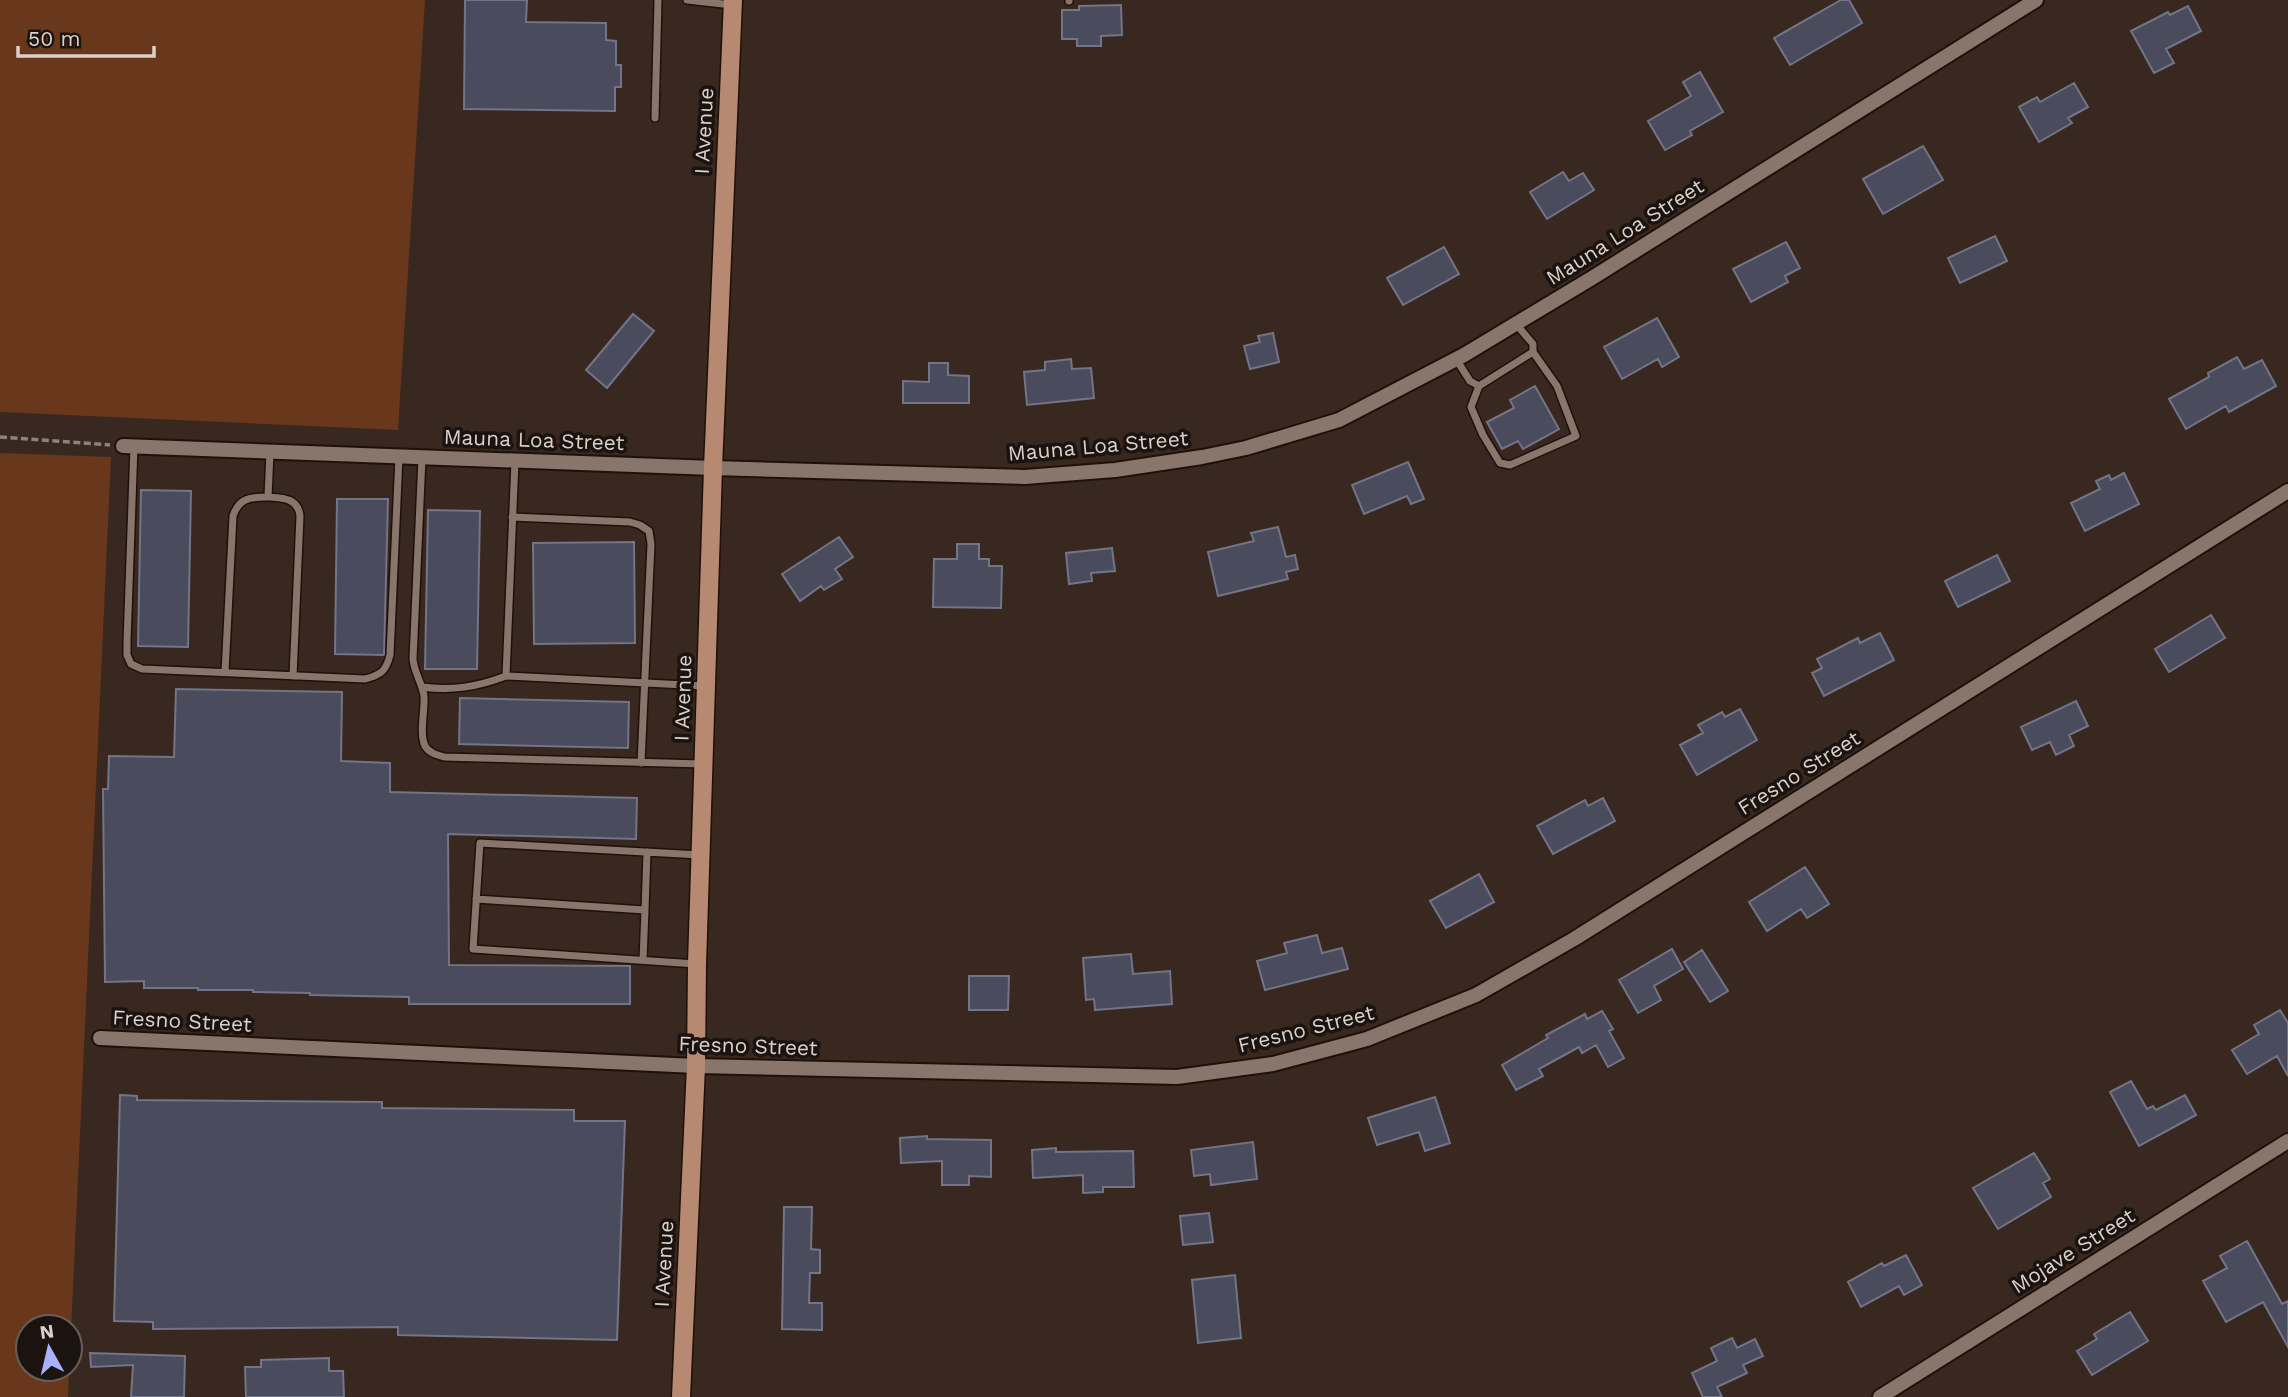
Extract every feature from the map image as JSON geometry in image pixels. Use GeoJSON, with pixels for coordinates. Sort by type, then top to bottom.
{"type":"FeatureCollection","features":[{"type":"Feature","properties":{"kind":"main road","name":"I Avenue"},"geometry":{"type":"LineString","coordinates":[[681,1397],[696,1066],[713,468],[733,3]]}},
{"type":"Feature","properties":{"kind":"street","name":"Mauna Loa Street"},"geometry":{"type":"LineString","coordinates":[[128,446],[1025,477],[1115,470],[1246,449],[1339,420],[1456,359],[2036,0]]}},
{"type":"Feature","properties":{"kind":"street","name":"Fresno Street"},"geometry":{"type":"LineString","coordinates":[[100,1038],[696,1066],[1177,1077],[1273,1064],[1367,1039],[1476,995],[1574,939],[2288,491]]}},
{"type":"Feature","properties":{"kind":"street","name":"Mojave Street"},"geometry":{"type":"LineString","coordinates":[[1880,1397],[2288,1141]]}},
{"type":"Feature","properties":{"kind":"lane"},"geometry":{"type":"LineString","coordinates":[[655,118],[658,0]]}},
{"type":"Feature","properties":{"kind":"lane"},"geometry":{"type":"LineString","coordinates":[[687,0],[733,3]]}},
{"type":"Feature","properties":{"kind":"lane"},"geometry":{"type":"LineString","coordinates":[[1516,324],[1533,344],[1533,352],[1557,386],[1576,436],[1510,465],[1500,463],[1483,435],[1471,407],[1479,386],[1533,352]]}},
{"type":"Feature","properties":{"kind":"lane"},"geometry":{"type":"LineString","coordinates":[[1456,359],[1470,381],[1479,386]]}},
{"type":"Feature","properties":{"kind":"lane"},"geometry":{"type":"LineString","coordinates":[[128,446],[127,655],[131,664],[142,668],[365,679],[378,676],[387,668],[390,654],[399,456]]}},
{"type":"Feature","properties":{"kind":"lane"},"geometry":{"type":"LineString","coordinates":[[268,497],[270,452]]}},
{"type":"Feature","properties":{"kind":"lane"},"geometry":{"type":"LineString","coordinates":[[422,457],[413,659],[414,670],[424,696],[426,748],[433,754],[444,757],[703,764]]}},
{"type":"Feature","properties":{"kind":"lane"},"geometry":{"type":"LineString","coordinates":[[506,676],[515,461]]}},
{"type":"Feature","properties":{"kind":"lane"},"geometry":{"type":"LineString","coordinates":[[225,672],[233,516],[236,506],[244,499],[268,497],[285,498],[293,501],[299,508],[293,676]]}},
{"type":"Feature","properties":{"kind":"lane"},"geometry":{"type":"LineString","coordinates":[[512,517],[630,522],[649,531],[651,544],[641,763]]}},
{"type":"Feature","properties":{"kind":"lane"},"geometry":{"type":"LineString","coordinates":[[422,687],[457,689],[481,685],[506,676],[706,686]]}},
{"type":"Feature","properties":{"kind":"lane"},"geometry":{"type":"LineString","coordinates":[[697,964],[473,949],[480,843],[700,855]]}},
{"type":"Feature","properties":{"kind":"lane"},"geometry":{"type":"LineString","coordinates":[[643,960],[646,852]]}},
{"type":"Feature","properties":{"kind":"lane"},"geometry":{"type":"LineString","coordinates":[[476,899],[645,910]]}},
{"type":"Feature","properties":{"kind":"path"},"geometry":{"type":"LineString","coordinates":[[0,437],[128,446]]}},
{"type":"Feature","properties":{"kind":"shaded area"},"geometry":{"type":"Polygon","coordinates":[[[0,0],[425,0],[398,430],[0,412],[0,0]]]}},
{"type":"Feature","properties":{"kind":"shaded area"},"geometry":{"type":"Polygon","coordinates":[[[0,453],[111,457],[72,1313],[14,1313],[14,1383],[68,1383],[68,1397],[0,1397],[0,453]]]}},
{"type":"Feature","properties":{"kind":"building"},"geometry":{"type":"Polygon","coordinates":[[[465,0],[527,0],[526,22],[606,23],[606,40],[616,41],[616,65],[621,65],[621,87],[615,87],[615,111],[464,109],[465,0]]]}},
{"type":"Feature","properties":{"kind":"building"},"geometry":{"type":"Polygon","coordinates":[[[1841,0],[1849,0],[1862,23],[1790,65],[1774,38],[1841,0]]]}},
{"type":"Feature","properties":{"kind":"building"},"geometry":{"type":"Polygon","coordinates":[[[1121,5],[1122,35],[1101,36],[1101,46],[1077,46],[1077,39],[1062,39],[1062,10],[1079,10],[1079,6],[1121,5]]]}},
{"type":"Feature","properties":{"kind":"building"},"geometry":{"type":"Polygon","coordinates":[[[2188,6],[2201,31],[2166,49],[2174,63],[2154,73],[2131,31],[2168,12],[2170,15],[2188,6]]]}},
{"type":"Feature","properties":{"kind":"building"},"geometry":{"type":"Polygon","coordinates":[[[1700,72],[1723,112],[1690,131],[1692,135],[1665,150],[1648,121],[1691,96],[1683,82],[1700,72]]]}},
{"type":"Feature","properties":{"kind":"building"},"geometry":{"type":"Polygon","coordinates":[[[2074,83],[2088,107],[2068,118],[2072,123],[2039,142],[2019,107],[2037,97],[2040,102],[2074,83]]]}},
{"type":"Feature","properties":{"kind":"building"},"geometry":{"type":"Polygon","coordinates":[[[1923,146],[1943,180],[1883,214],[1863,179],[1923,146]]]}},
{"type":"Feature","properties":{"kind":"building"},"geometry":{"type":"Polygon","coordinates":[[[1563,172],[1569,181],[1583,173],[1594,190],[1547,219],[1530,192],[1563,172]]]}},
{"type":"Feature","properties":{"kind":"building"},"geometry":{"type":"Polygon","coordinates":[[[1995,236],[2007,261],[1960,283],[1948,258],[1995,236]]]}},
{"type":"Feature","properties":{"kind":"building"},"geometry":{"type":"Polygon","coordinates":[[[1786,242],[1800,268],[1785,276],[1788,282],[1751,302],[1733,269],[1786,242]]]}},
{"type":"Feature","properties":{"kind":"building"},"geometry":{"type":"Polygon","coordinates":[[[1444,247],[1459,274],[1403,305],[1387,278],[1444,247]]]}},
{"type":"Feature","properties":{"kind":"building"},"geometry":{"type":"Polygon","coordinates":[[[633,314],[654,331],[607,388],[586,370],[633,314]]]}},
{"type":"Feature","properties":{"kind":"building"},"geometry":{"type":"Polygon","coordinates":[[[1657,318],[1679,357],[1662,367],[1658,359],[1622,379],[1604,347],[1657,318]]]}},
{"type":"Feature","properties":{"kind":"building"},"geometry":{"type":"Polygon","coordinates":[[[1273,333],[1279,362],[1250,369],[1244,346],[1260,342],[1258,336],[1273,333]]]}},
{"type":"Feature","properties":{"kind":"building"},"geometry":{"type":"Polygon","coordinates":[[[2237,357],[2244,369],[2262,360],[2276,386],[2229,412],[2226,406],[2186,429],[2169,399],[2209,377],[2208,373],[2237,357]]]}},
{"type":"Feature","properties":{"kind":"building"},"geometry":{"type":"Polygon","coordinates":[[[1071,359],[1072,369],[1091,368],[1094,398],[1027,405],[1024,372],[1045,370],[1045,362],[1071,359]]]}},
{"type":"Feature","properties":{"kind":"building"},"geometry":{"type":"Polygon","coordinates":[[[929,363],[948,363],[948,375],[969,376],[969,403],[903,403],[903,381],[929,382],[929,363]]]}},
{"type":"Feature","properties":{"kind":"building"},"geometry":{"type":"Polygon","coordinates":[[[1535,386],[1559,429],[1523,449],[1518,441],[1502,449],[1487,422],[1514,408],[1510,400],[1535,386]]]}},
{"type":"Feature","properties":{"kind":"building"},"geometry":{"type":"Polygon","coordinates":[[[1408,462],[1424,499],[1411,504],[1407,496],[1364,514],[1352,485],[1408,462]]]}},
{"type":"Feature","properties":{"kind":"building"},"geometry":{"type":"Polygon","coordinates":[[[2124,473],[2139,504],[2085,531],[2071,503],[2100,489],[2096,481],[2109,475],[2111,480],[2124,473]]]}},
{"type":"Feature","properties":{"kind":"building"},"geometry":{"type":"Polygon","coordinates":[[[141,490],[191,491],[188,647],[138,646],[141,490]]]}},
{"type":"Feature","properties":{"kind":"building"},"geometry":{"type":"Polygon","coordinates":[[[337,499],[388,499],[384,655],[335,654],[337,499]]]}},
{"type":"Feature","properties":{"kind":"building"},"geometry":{"type":"Polygon","coordinates":[[[428,510],[480,511],[477,669],[425,669],[428,510]]]}},
{"type":"Feature","properties":{"kind":"building"},"geometry":{"type":"Polygon","coordinates":[[[1278,527],[1286,557],[1295,555],[1298,569],[1286,572],[1288,579],[1218,596],[1208,552],[1254,541],[1251,533],[1278,527]]]}},
{"type":"Feature","properties":{"kind":"building"},"geometry":{"type":"Polygon","coordinates":[[[839,537],[853,557],[835,569],[842,579],[824,590],[821,586],[800,601],[782,574],[839,537]]]}},
{"type":"Feature","properties":{"kind":"building"},"geometry":{"type":"Polygon","coordinates":[[[634,542],[635,643],[534,644],[533,543],[634,542]]]}},
{"type":"Feature","properties":{"kind":"building"},"geometry":{"type":"Polygon","coordinates":[[[957,544],[979,544],[979,559],[989,559],[989,566],[1002,566],[1001,608],[933,607],[934,559],[957,559],[957,544]]]}},
{"type":"Feature","properties":{"kind":"building"},"geometry":{"type":"Polygon","coordinates":[[[1112,548],[1115,571],[1091,573],[1092,581],[1069,584],[1066,553],[1112,548]]]}},
{"type":"Feature","properties":{"kind":"building"},"geometry":{"type":"Polygon","coordinates":[[[1997,555],[2010,581],[1958,607],[1945,581],[1997,555]]]}},
{"type":"Feature","properties":{"kind":"building"},"geometry":{"type":"Polygon","coordinates":[[[2211,615],[2225,638],[2169,672],[2155,649],[2211,615]]]}},
{"type":"Feature","properties":{"kind":"building"},"geometry":{"type":"Polygon","coordinates":[[[1880,633],[1894,660],[1824,696],[1812,673],[1822,668],[1817,659],[1858,638],[1860,643],[1880,633]]]}},
{"type":"Feature","properties":{"kind":"building"},"geometry":{"type":"Polygon","coordinates":[[[176,689],[342,692],[341,761],[390,763],[390,792],[637,798],[636,839],[448,834],[449,965],[630,966],[630,1004],[409,1004],[409,997],[144,988],[144,981],[105,982],[103,789],[108,789],[109,756],[174,757],[176,689]]]}},
{"type":"Feature","properties":{"kind":"building"},"geometry":{"type":"Polygon","coordinates":[[[460,698],[629,702],[628,748],[459,744],[460,698]]]}},
{"type":"Feature","properties":{"kind":"building"},"geometry":{"type":"Polygon","coordinates":[[[2076,701],[2088,726],[2069,735],[2074,746],[2056,755],[2050,742],[2032,750],[2021,727],[2076,701]]]}},
{"type":"Feature","properties":{"kind":"building"},"geometry":{"type":"Polygon","coordinates":[[[1740,709],[1757,740],[1697,775],[1680,745],[1703,733],[1698,725],[1722,712],[1725,717],[1740,709]]]}},
{"type":"Feature","properties":{"kind":"building"},"geometry":{"type":"Polygon","coordinates":[[[1603,798],[1615,821],[1553,854],[1537,826],[1585,800],[1588,806],[1603,798]]]}},
{"type":"Feature","properties":{"kind":"building"},"geometry":{"type":"Polygon","coordinates":[[[1805,867],[1829,904],[1807,918],[1801,909],[1767,931],[1749,902],[1805,867]]]}},
{"type":"Feature","properties":{"kind":"building"},"geometry":{"type":"Polygon","coordinates":[[[1479,874],[1494,902],[1446,928],[1430,901],[1479,874]]]}},
{"type":"Feature","properties":{"kind":"building"},"geometry":{"type":"Polygon","coordinates":[[[1317,935],[1322,953],[1342,948],[1348,969],[1265,990],[1257,961],[1287,953],[1284,943],[1317,935]]]}},
{"type":"Feature","properties":{"kind":"building"},"geometry":{"type":"Polygon","coordinates":[[[1672,949],[1683,969],[1654,986],[1661,1000],[1638,1013],[1619,980],[1672,949]]]}},
{"type":"Feature","properties":{"kind":"building"},"geometry":{"type":"Polygon","coordinates":[[[1702,950],[1728,991],[1710,1002],[1684,962],[1702,950]]]}},
{"type":"Feature","properties":{"kind":"building"},"geometry":{"type":"Polygon","coordinates":[[[1131,954],[1133,974],[1170,971],[1172,1004],[1095,1010],[1094,999],[1086,1000],[1083,958],[1131,954]]]}},
{"type":"Feature","properties":{"kind":"building"},"geometry":{"type":"Polygon","coordinates":[[[969,976],[1009,976],[1008,1010],[969,1010],[969,976]]]}},
{"type":"Feature","properties":{"kind":"building"},"geometry":{"type":"Polygon","coordinates":[[[2280,1010],[2288,1023],[2288,1076],[2277,1056],[2247,1074],[2232,1050],[2259,1034],[2254,1025],[2280,1010]]]}},
{"type":"Feature","properties":{"kind":"building"},"geometry":{"type":"Polygon","coordinates":[[[1602,1011],[1613,1029],[1609,1031],[1624,1058],[1608,1067],[1596,1045],[1582,1053],[1579,1047],[1539,1069],[1543,1076],[1516,1090],[1502,1065],[1548,1038],[1546,1035],[1585,1014],[1587,1019],[1602,1011]]]}},
{"type":"Feature","properties":{"kind":"building"},"geometry":{"type":"Polygon","coordinates":[[[2131,1081],[2147,1109],[2153,1106],[2156,1110],[2185,1095],[2196,1115],[2139,1146],[2110,1092],[2131,1081]]]}},
{"type":"Feature","properties":{"kind":"building"},"geometry":{"type":"Polygon","coordinates":[[[120,1095],[137,1096],[137,1100],[382,1102],[382,1108],[574,1110],[574,1121],[625,1121],[617,1340],[398,1335],[398,1327],[153,1329],[153,1322],[114,1321],[120,1095]]]}},
{"type":"Feature","properties":{"kind":"building"},"geometry":{"type":"Polygon","coordinates":[[[1435,1097],[1450,1143],[1425,1151],[1419,1132],[1377,1145],[1368,1118],[1435,1097]]]}},
{"type":"Feature","properties":{"kind":"building"},"geometry":{"type":"Polygon","coordinates":[[[927,1136],[927,1139],[991,1140],[991,1177],[969,1176],[969,1185],[942,1185],[942,1161],[901,1163],[900,1138],[927,1136]]]}},
{"type":"Feature","properties":{"kind":"building"},"geometry":{"type":"Polygon","coordinates":[[[1253,1142],[1257,1179],[1211,1185],[1210,1174],[1194,1176],[1191,1150],[1253,1142]]]}},
{"type":"Feature","properties":{"kind":"building"},"geometry":{"type":"Polygon","coordinates":[[[1056,1148],[1056,1152],[1133,1151],[1134,1187],[1103,1187],[1103,1192],[1083,1193],[1083,1175],[1033,1178],[1032,1150],[1056,1148]]]}},
{"type":"Feature","properties":{"kind":"building"},"geometry":{"type":"Polygon","coordinates":[[[2034,1153],[2050,1179],[2043,1183],[2051,1197],[1998,1229],[1973,1188],[2034,1153]]]}},
{"type":"Feature","properties":{"kind":"building"},"geometry":{"type":"Polygon","coordinates":[[[784,1207],[812,1207],[811,1249],[820,1250],[820,1273],[810,1273],[809,1303],[822,1303],[822,1330],[782,1329],[784,1207]]]}},
{"type":"Feature","properties":{"kind":"building"},"geometry":{"type":"Polygon","coordinates":[[[1209,1213],[1213,1242],[1183,1245],[1180,1216],[1209,1213]]]}},
{"type":"Feature","properties":{"kind":"building"},"geometry":{"type":"Polygon","coordinates":[[[2247,1241],[2282,1304],[2288,1301],[2288,1347],[2263,1302],[2226,1322],[2203,1281],[2227,1268],[2220,1256],[2247,1241]]]}},
{"type":"Feature","properties":{"kind":"building"},"geometry":{"type":"Polygon","coordinates":[[[1906,1255],[1922,1285],[1904,1295],[1899,1286],[1861,1307],[1848,1282],[1882,1263],[1884,1266],[1906,1255]]]}},
{"type":"Feature","properties":{"kind":"building"},"geometry":{"type":"Polygon","coordinates":[[[1235,1275],[1241,1338],[1198,1343],[1192,1280],[1235,1275]]]}},
{"type":"Feature","properties":{"kind":"building"},"geometry":{"type":"Polygon","coordinates":[[[2130,1312],[2148,1341],[2092,1375],[2077,1351],[2097,1339],[2094,1334],[2130,1312]]]}},
{"type":"Feature","properties":{"kind":"building"},"geometry":{"type":"Polygon","coordinates":[[[1732,1338],[1737,1348],[1755,1339],[1763,1356],[1743,1365],[1747,1373],[1717,1387],[1722,1397],[1703,1397],[1692,1373],[1717,1361],[1711,1348],[1732,1338]]]}},
{"type":"Feature","properties":{"kind":"building"},"geometry":{"type":"Polygon","coordinates":[[[90,1353],[185,1356],[184,1397],[131,1397],[133,1365],[91,1367],[90,1353]]]}},
{"type":"Feature","properties":{"kind":"building"},"geometry":{"type":"Polygon","coordinates":[[[329,1358],[329,1371],[343,1371],[344,1397],[246,1397],[245,1367],[261,1367],[261,1360],[329,1358]]]}}]}
